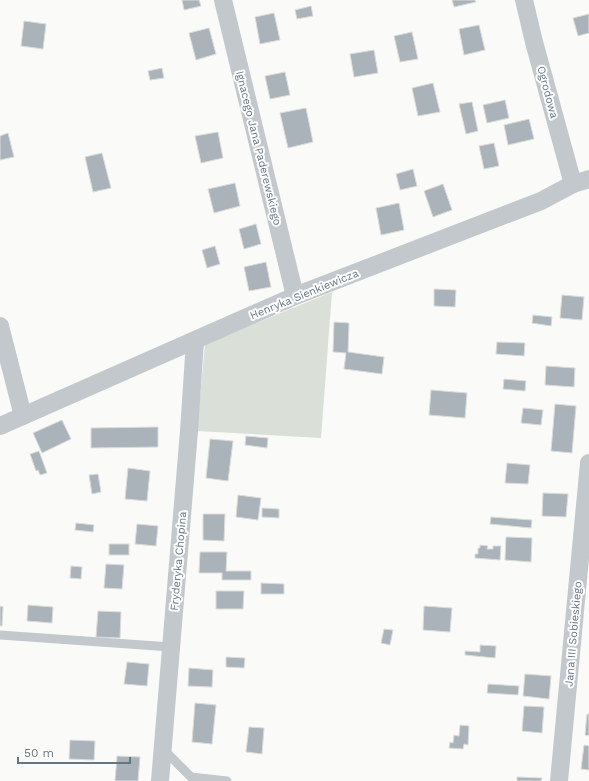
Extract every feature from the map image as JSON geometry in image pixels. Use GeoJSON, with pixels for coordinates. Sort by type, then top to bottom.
{"type":"FeatureCollection","features":[{"type":"Feature","properties":{"kind":"street","name":"Ignacego Jana Paderewskiego"},"geometry":{"type":"LineString","coordinates":[[223,0],[295,296]]}},
{"type":"Feature","properties":{"kind":"street","name":"Ogrodowa"},"geometry":{"type":"LineString","coordinates":[[524,0],[534,42],[581,182]]}},
{"type":"Feature","properties":{"kind":"street","name":"Henryka Sienkiewicza"},"geometry":{"type":"LineString","coordinates":[[0,426],[295,296],[541,201],[581,182]]}},
{"type":"Feature","properties":{"kind":"street"},"geometry":{"type":"LineString","coordinates":[[0,326],[23,416]]}},
{"type":"Feature","properties":{"kind":"street","name":"Fryderyka Chopina"},"geometry":{"type":"LineString","coordinates":[[160,781],[189,431],[194,341]]}},
{"type":"Feature","properties":{"kind":"street","name":"Jana III Sobieskiego"},"geometry":{"type":"LineString","coordinates":[[559,781],[589,463]]}},
{"type":"Feature","properties":{"kind":"lane"},"geometry":{"type":"LineString","coordinates":[[0,635],[171,647]]}},
{"type":"Feature","properties":{"kind":"lane"},"geometry":{"type":"LineString","coordinates":[[162,748],[191,778],[227,781]]}},
{"type":"Feature","properties":{"kind":"shaded area"},"geometry":{"type":"Polygon","coordinates":[[[332,292],[321,438],[197,431],[205,344],[332,292]]]}},
{"type":"Feature","properties":{"kind":"building"},"geometry":{"type":"Polygon","coordinates":[[[182,0],[199,0],[201,6],[184,10],[182,0]]]}},
{"type":"Feature","properties":{"kind":"building"},"geometry":{"type":"Polygon","coordinates":[[[452,0],[475,0],[476,2],[454,7],[452,0]]]}},
{"type":"Feature","properties":{"kind":"building"},"geometry":{"type":"Polygon","coordinates":[[[311,6],[313,16],[297,19],[295,10],[311,6]]]}},
{"type":"Feature","properties":{"kind":"building"},"geometry":{"type":"Polygon","coordinates":[[[274,13],[280,40],[260,44],[255,17],[274,13]]]}},
{"type":"Feature","properties":{"kind":"building"},"geometry":{"type":"Polygon","coordinates":[[[589,14],[589,33],[578,36],[573,18],[589,14]]]}},
{"type":"Feature","properties":{"kind":"building"},"geometry":{"type":"Polygon","coordinates":[[[24,21],[46,24],[43,49],[21,46],[24,21]]]}},
{"type":"Feature","properties":{"kind":"building"},"geometry":{"type":"Polygon","coordinates":[[[479,25],[485,50],[464,55],[459,29],[479,25]]]}},
{"type":"Feature","properties":{"kind":"building"},"geometry":{"type":"Polygon","coordinates":[[[209,28],[216,54],[196,60],[189,33],[209,28]]]}},
{"type":"Feature","properties":{"kind":"building"},"geometry":{"type":"Polygon","coordinates":[[[412,32],[418,59],[400,62],[394,36],[412,32]]]}},
{"type":"Feature","properties":{"kind":"building"},"geometry":{"type":"Polygon","coordinates":[[[374,50],[378,73],[354,77],[350,54],[374,50]]]}},
{"type":"Feature","properties":{"kind":"building"},"geometry":{"type":"Polygon","coordinates":[[[162,68],[164,78],[150,80],[148,71],[162,68]]]}},
{"type":"Feature","properties":{"kind":"building"},"geometry":{"type":"Polygon","coordinates":[[[285,72],[290,95],[270,99],[265,76],[285,72]]]}},
{"type":"Feature","properties":{"kind":"building"},"geometry":{"type":"Polygon","coordinates":[[[433,83],[440,112],[418,116],[412,88],[433,83]]]}},
{"type":"Feature","properties":{"kind":"building"},"geometry":{"type":"Polygon","coordinates":[[[505,100],[509,118],[487,123],[483,105],[505,100]]]}},
{"type":"Feature","properties":{"kind":"building"},"geometry":{"type":"Polygon","coordinates":[[[472,102],[478,131],[466,134],[459,104],[472,102]]]}},
{"type":"Feature","properties":{"kind":"building"},"geometry":{"type":"Polygon","coordinates":[[[306,108],[313,142],[288,148],[280,113],[306,108]]]}},
{"type":"Feature","properties":{"kind":"building"},"geometry":{"type":"Polygon","coordinates":[[[529,119],[534,139],[508,145],[504,125],[529,119]]]}},
{"type":"Feature","properties":{"kind":"building"},"geometry":{"type":"Polygon","coordinates":[[[218,132],[223,158],[201,163],[195,136],[218,132]]]}},
{"type":"Feature","properties":{"kind":"building"},"geometry":{"type":"Polygon","coordinates":[[[8,133],[14,157],[0,160],[0,136],[8,133]]]}},
{"type":"Feature","properties":{"kind":"building"},"geometry":{"type":"Polygon","coordinates":[[[494,143],[499,166],[484,169],[479,146],[494,143]]]}},
{"type":"Feature","properties":{"kind":"building"},"geometry":{"type":"Polygon","coordinates":[[[102,153],[111,188],[93,192],[85,157],[102,153]]]}},
{"type":"Feature","properties":{"kind":"building"},"geometry":{"type":"Polygon","coordinates":[[[413,169],[417,186],[400,190],[396,174],[413,169]]]}},
{"type":"Feature","properties":{"kind":"building"},"geometry":{"type":"Polygon","coordinates":[[[235,183],[240,206],[214,213],[208,189],[235,183]]]}},
{"type":"Feature","properties":{"kind":"building"},"geometry":{"type":"Polygon","coordinates":[[[443,184],[452,210],[433,217],[424,191],[443,184]]]}},
{"type":"Feature","properties":{"kind":"building"},"geometry":{"type":"Polygon","coordinates":[[[399,203],[404,230],[381,235],[376,208],[399,203]]]}},
{"type":"Feature","properties":{"kind":"building"},"geometry":{"type":"Polygon","coordinates":[[[256,224],[261,244],[244,249],[239,229],[256,224]]]}},
{"type":"Feature","properties":{"kind":"building"},"geometry":{"type":"Polygon","coordinates":[[[215,246],[220,264],[207,268],[202,250],[215,246]]]}},
{"type":"Feature","properties":{"kind":"building"},"geometry":{"type":"Polygon","coordinates":[[[266,262],[271,287],[249,291],[244,267],[266,262]]]}},
{"type":"Feature","properties":{"kind":"building"},"geometry":{"type":"Polygon","coordinates":[[[434,289],[456,290],[455,307],[434,306],[434,289]]]}},
{"type":"Feature","properties":{"kind":"building"},"geometry":{"type":"Polygon","coordinates":[[[562,295],[584,297],[582,320],[560,318],[562,295]]]}},
{"type":"Feature","properties":{"kind":"building"},"geometry":{"type":"Polygon","coordinates":[[[533,315],[552,317],[551,326],[532,323],[533,315]]]}},
{"type":"Feature","properties":{"kind":"building"},"geometry":{"type":"Polygon","coordinates":[[[334,322],[349,323],[348,352],[384,357],[382,374],[344,369],[346,353],[333,352],[334,322]]]}},
{"type":"Feature","properties":{"kind":"building"},"geometry":{"type":"Polygon","coordinates":[[[497,342],[525,343],[524,356],[496,354],[497,342]]]}},
{"type":"Feature","properties":{"kind":"building"},"geometry":{"type":"Polygon","coordinates":[[[546,366],[575,368],[574,387],[545,385],[546,366]]]}},
{"type":"Feature","properties":{"kind":"building"},"geometry":{"type":"Polygon","coordinates":[[[504,379],[526,381],[525,391],[503,389],[504,379]]]}},
{"type":"Feature","properties":{"kind":"building"},"geometry":{"type":"Polygon","coordinates":[[[431,390],[467,393],[465,418],[429,415],[431,390]]]}},
{"type":"Feature","properties":{"kind":"building"},"geometry":{"type":"Polygon","coordinates":[[[555,404],[576,406],[572,453],[551,451],[555,404]]]}},
{"type":"Feature","properties":{"kind":"building"},"geometry":{"type":"Polygon","coordinates":[[[523,408],[543,410],[541,425],[521,423],[523,408]]]}},
{"type":"Feature","properties":{"kind":"building"},"geometry":{"type":"Polygon","coordinates":[[[62,420],[71,439],[42,453],[33,433],[62,420]]]}},
{"type":"Feature","properties":{"kind":"building"},"geometry":{"type":"Polygon","coordinates":[[[158,427],[158,447],[91,448],[91,428],[158,427]]]}},
{"type":"Feature","properties":{"kind":"building"},"geometry":{"type":"Polygon","coordinates":[[[246,436],[268,438],[267,448],[245,445],[246,436]]]}},
{"type":"Feature","properties":{"kind":"building"},"geometry":{"type":"Polygon","coordinates":[[[210,439],[233,441],[228,481],[206,478],[210,439]]]}},
{"type":"Feature","properties":{"kind":"building"},"geometry":{"type":"Polygon","coordinates":[[[39,451],[47,473],[40,475],[38,470],[36,471],[30,454],[39,451]]]}},
{"type":"Feature","properties":{"kind":"building"},"geometry":{"type":"Polygon","coordinates":[[[507,463],[530,465],[528,484],[505,483],[507,463]]]}},
{"type":"Feature","properties":{"kind":"building"},"geometry":{"type":"Polygon","coordinates":[[[128,468],[150,471],[147,501],[125,499],[128,468]]]}},
{"type":"Feature","properties":{"kind":"building"},"geometry":{"type":"Polygon","coordinates":[[[98,474],[101,492],[92,494],[89,475],[98,474]]]}},
{"type":"Feature","properties":{"kind":"building"},"geometry":{"type":"Polygon","coordinates":[[[543,493],[568,494],[566,517],[542,516],[543,493]]]}},
{"type":"Feature","properties":{"kind":"building"},"geometry":{"type":"Polygon","coordinates":[[[238,495],[261,498],[258,520],[236,517],[238,495]]]}},
{"type":"Feature","properties":{"kind":"building"},"geometry":{"type":"Polygon","coordinates":[[[262,508],[279,509],[279,518],[262,517],[262,508]]]}},
{"type":"Feature","properties":{"kind":"building"},"geometry":{"type":"Polygon","coordinates":[[[203,514],[225,514],[224,541],[203,540],[203,514]]]}},
{"type":"Feature","properties":{"kind":"building"},"geometry":{"type":"Polygon","coordinates":[[[491,517],[532,520],[531,528],[490,524],[491,517]]]}},
{"type":"Feature","properties":{"kind":"building"},"geometry":{"type":"Polygon","coordinates":[[[76,523],[94,525],[93,532],[75,530],[76,523]]]}},
{"type":"Feature","properties":{"kind":"building"},"geometry":{"type":"Polygon","coordinates":[[[137,524],[158,526],[156,546],[135,544],[137,524]]]}},
{"type":"Feature","properties":{"kind":"building"},"geometry":{"type":"Polygon","coordinates":[[[506,537],[532,538],[531,562],[505,560],[506,537]]]}},
{"type":"Feature","properties":{"kind":"building"},"geometry":{"type":"Polygon","coordinates":[[[109,544],[129,544],[129,555],[109,555],[109,544]]]}},
{"type":"Feature","properties":{"kind":"building"},"geometry":{"type":"Polygon","coordinates":[[[480,545],[488,546],[487,549],[493,549],[493,546],[501,546],[500,560],[475,558],[475,554],[478,554],[478,548],[480,548],[480,545]]]}},
{"type":"Feature","properties":{"kind":"building"},"geometry":{"type":"Polygon","coordinates":[[[200,552],[227,552],[226,571],[251,571],[251,580],[222,580],[222,573],[199,573],[200,552]]]}},
{"type":"Feature","properties":{"kind":"building"},"geometry":{"type":"Polygon","coordinates":[[[106,564],[124,565],[122,589],[104,588],[106,564]]]}},
{"type":"Feature","properties":{"kind":"building"},"geometry":{"type":"Polygon","coordinates":[[[71,566],[82,567],[81,579],[70,578],[71,566]]]}},
{"type":"Feature","properties":{"kind":"building"},"geometry":{"type":"Polygon","coordinates":[[[261,583],[284,584],[284,594],[261,594],[261,583]]]}},
{"type":"Feature","properties":{"kind":"building"},"geometry":{"type":"Polygon","coordinates":[[[216,591],[244,591],[243,609],[216,609],[216,591]]]}},
{"type":"Feature","properties":{"kind":"building"},"geometry":{"type":"Polygon","coordinates":[[[28,605],[53,607],[52,623],[27,621],[28,605]]]}},
{"type":"Feature","properties":{"kind":"building"},"geometry":{"type":"Polygon","coordinates":[[[0,606],[3,607],[2,626],[0,626],[0,606]]]}},
{"type":"Feature","properties":{"kind":"building"},"geometry":{"type":"Polygon","coordinates":[[[424,606],[452,608],[450,632],[423,630],[424,606]]]}},
{"type":"Feature","properties":{"kind":"building"},"geometry":{"type":"Polygon","coordinates":[[[98,611],[121,612],[120,638],[96,637],[98,611]]]}},
{"type":"Feature","properties":{"kind":"building"},"geometry":{"type":"Polygon","coordinates":[[[384,629],[393,630],[390,645],[381,643],[384,629]]]}},
{"type":"Feature","properties":{"kind":"building"},"geometry":{"type":"Polygon","coordinates":[[[480,645],[496,646],[495,658],[465,655],[465,651],[480,652],[480,645]]]}},
{"type":"Feature","properties":{"kind":"building"},"geometry":{"type":"Polygon","coordinates":[[[226,657],[245,658],[244,668],[226,667],[226,657]]]}},
{"type":"Feature","properties":{"kind":"building"},"geometry":{"type":"Polygon","coordinates":[[[127,662],[149,664],[147,686],[124,684],[127,662]]]}},
{"type":"Feature","properties":{"kind":"building"},"geometry":{"type":"Polygon","coordinates":[[[189,668],[213,670],[212,687],[188,686],[189,668]]]}},
{"type":"Feature","properties":{"kind":"building"},"geometry":{"type":"Polygon","coordinates":[[[525,674],[551,676],[549,699],[523,696],[525,674]]]}},
{"type":"Feature","properties":{"kind":"building"},"geometry":{"type":"Polygon","coordinates":[[[488,684],[519,686],[518,695],[487,693],[488,684]]]}},
{"type":"Feature","properties":{"kind":"building"},"geometry":{"type":"Polygon","coordinates":[[[195,703],[216,705],[212,744],[192,742],[195,703]]]}},
{"type":"Feature","properties":{"kind":"building"},"geometry":{"type":"Polygon","coordinates":[[[524,706],[544,707],[542,733],[522,731],[524,706]]]}},
{"type":"Feature","properties":{"kind":"building"},"geometry":{"type":"Polygon","coordinates":[[[587,714],[589,714],[589,736],[585,735],[587,714]]]}},
{"type":"Feature","properties":{"kind":"building"},"geometry":{"type":"Polygon","coordinates":[[[460,725],[469,726],[468,745],[464,744],[463,749],[449,748],[450,742],[453,743],[454,735],[459,736],[460,725]]]}},
{"type":"Feature","properties":{"kind":"building"},"geometry":{"type":"Polygon","coordinates":[[[249,727],[264,728],[262,754],[246,752],[249,727]]]}},
{"type":"Feature","properties":{"kind":"building"},"geometry":{"type":"Polygon","coordinates":[[[70,740],[95,741],[94,760],[69,759],[70,740]]]}},
{"type":"Feature","properties":{"kind":"building"},"geometry":{"type":"Polygon","coordinates":[[[584,745],[589,746],[589,770],[581,769],[584,745]]]}},
{"type":"Feature","properties":{"kind":"building"},"geometry":{"type":"Polygon","coordinates":[[[117,756],[140,757],[138,781],[115,781],[117,756]]]}},
{"type":"Feature","properties":{"kind":"building"},"geometry":{"type":"Polygon","coordinates":[[[517,777],[542,778],[541,781],[517,781],[517,777]]]}}]}
